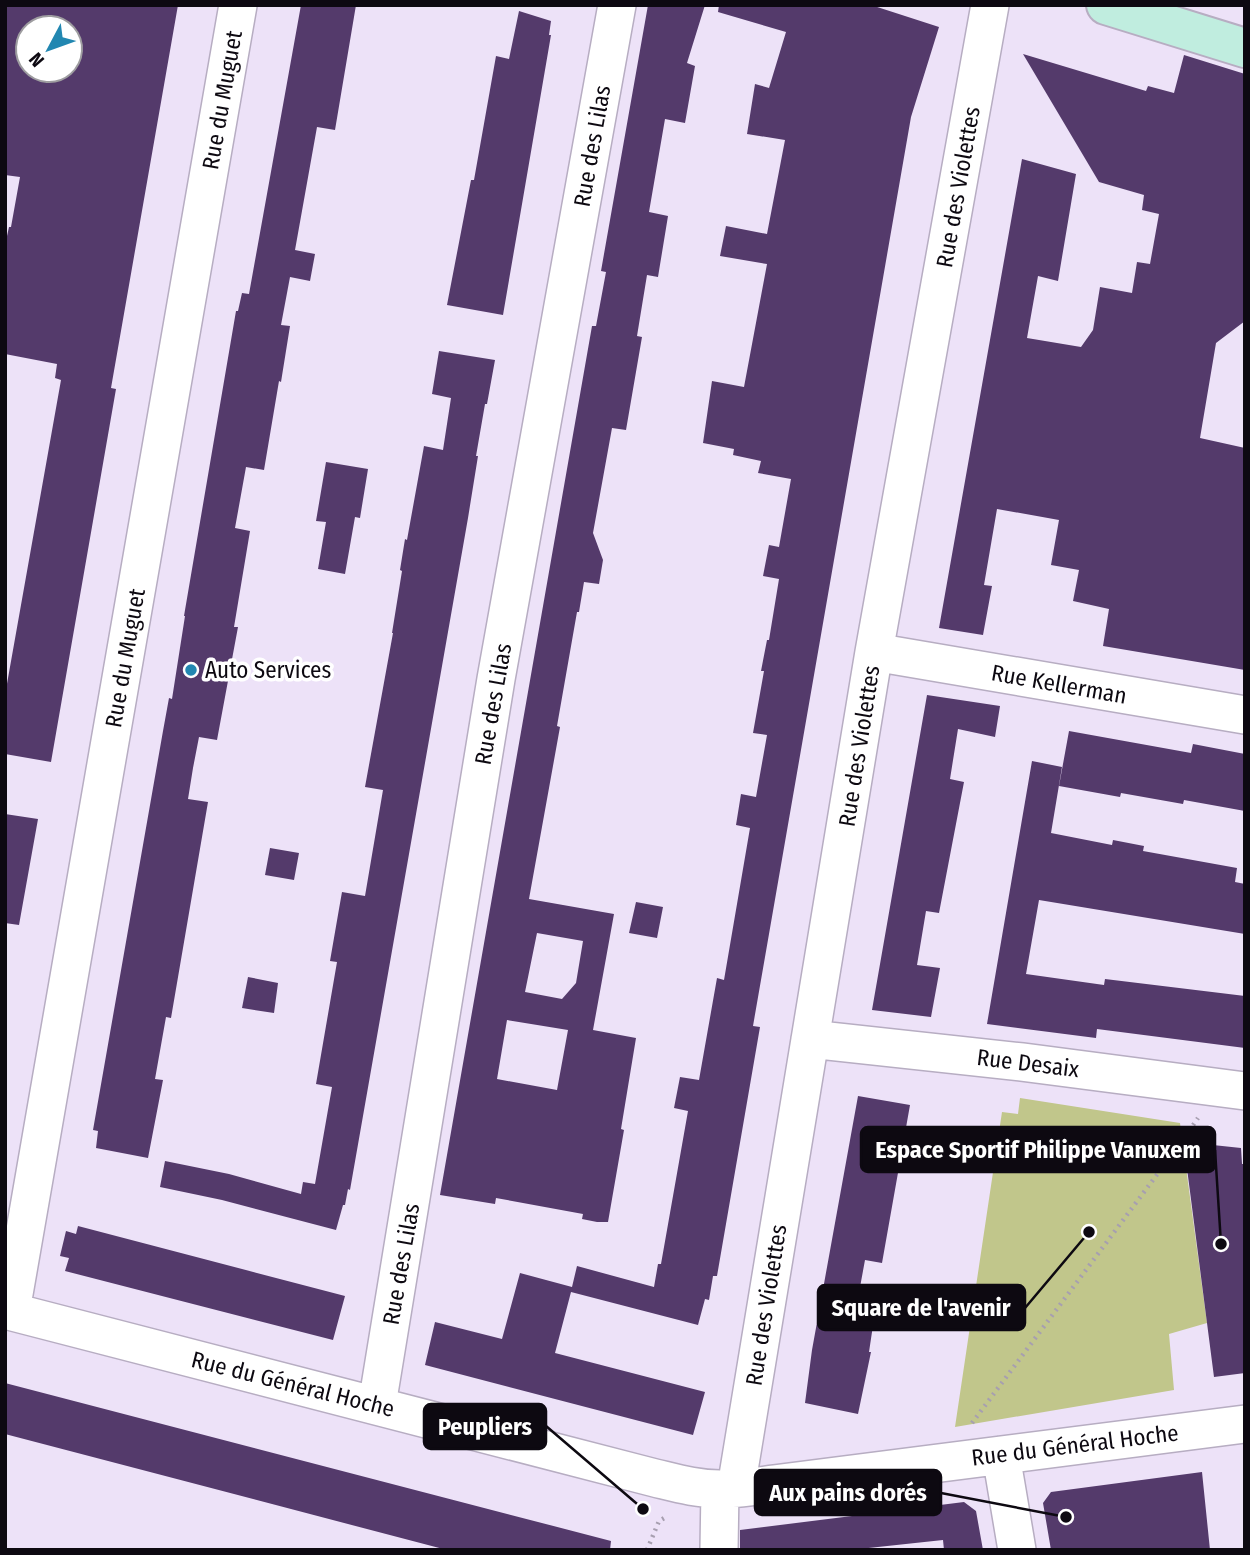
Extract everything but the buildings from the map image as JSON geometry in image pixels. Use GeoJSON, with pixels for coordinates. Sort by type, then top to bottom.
{"type":"FeatureCollection","features":[{"type":"Feature","properties":{"kind":"street","name":"Rue du Muguet"},"geometry":{"type":"LineString","coordinates":[[8,1310],[238,5]]}},
{"type":"Feature","properties":{"kind":"street","name":"Rue des Lilas"},"geometry":{"type":"LineString","coordinates":[[377,1405],[496,679],[617,5]]}},
{"type":"Feature","properties":{"kind":"street","name":"Rue des Violettes"},"geometry":{"type":"LineString","coordinates":[[719,1550],[810,1039],[874,652],[990,5]]}},
{"type":"Feature","properties":{"kind":"street"},"geometry":{"type":"LineString","coordinates":[[1106,5],[1245,48]]}},
{"type":"Feature","properties":{"kind":"street","name":"Rue Kellerman"},"geometry":{"type":"LineString","coordinates":[[874,652],[1245,715]]}},
{"type":"Feature","properties":{"kind":"street","name":"Rue Desaix"},"geometry":{"type":"LineString","coordinates":[[810,1039],[1022,1062],[1231,1089]]}},
{"type":"Feature","properties":{"kind":"street","name":"Rue du Général Hoche"},"geometry":{"type":"LineString","coordinates":[[8,1310],[687,1486],[728,1488],[1245,1424]]}},
{"type":"Feature","properties":{"kind":"street"},"geometry":{"type":"LineString","coordinates":[[1001,1455],[1017,1550]]}},
{"type":"Feature","properties":{"kind":"path"},"geometry":{"type":"LineString","coordinates":[[948,1462],[971,1424],[1182,1141],[1231,1089]]}},
{"type":"Feature","properties":{"kind":"green space"},"geometry":{"type":"Polygon","coordinates":[[[1020,1098],[1180,1123],[1207,1323],[1169,1334],[1174,1390],[955,1427],[1002,1112],[1018,1114],[1020,1098]]]}},
{"type":"Feature","properties":{"kind":"place","name":"Auto Services"},"geometry":{"type":"Point","coordinates":[191,670]}},
{"type":"Feature","properties":{"kind":"place","name":"Square de l'avenir"},"geometry":{"type":"Point","coordinates":[1089,1232]}},
{"type":"Feature","properties":{"kind":"place","name":"Espace Sportif Philippe Vanuxem"},"geometry":{"type":"Point","coordinates":[1221,1244]}},
{"type":"Feature","properties":{"kind":"place","name":"Peupliers"},"geometry":{"type":"Point","coordinates":[643,1509]}},
{"type":"Feature","properties":{"kind":"place","name":"Aux pains dorés"},"geometry":{"type":"Point","coordinates":[1066,1517]}}]}
